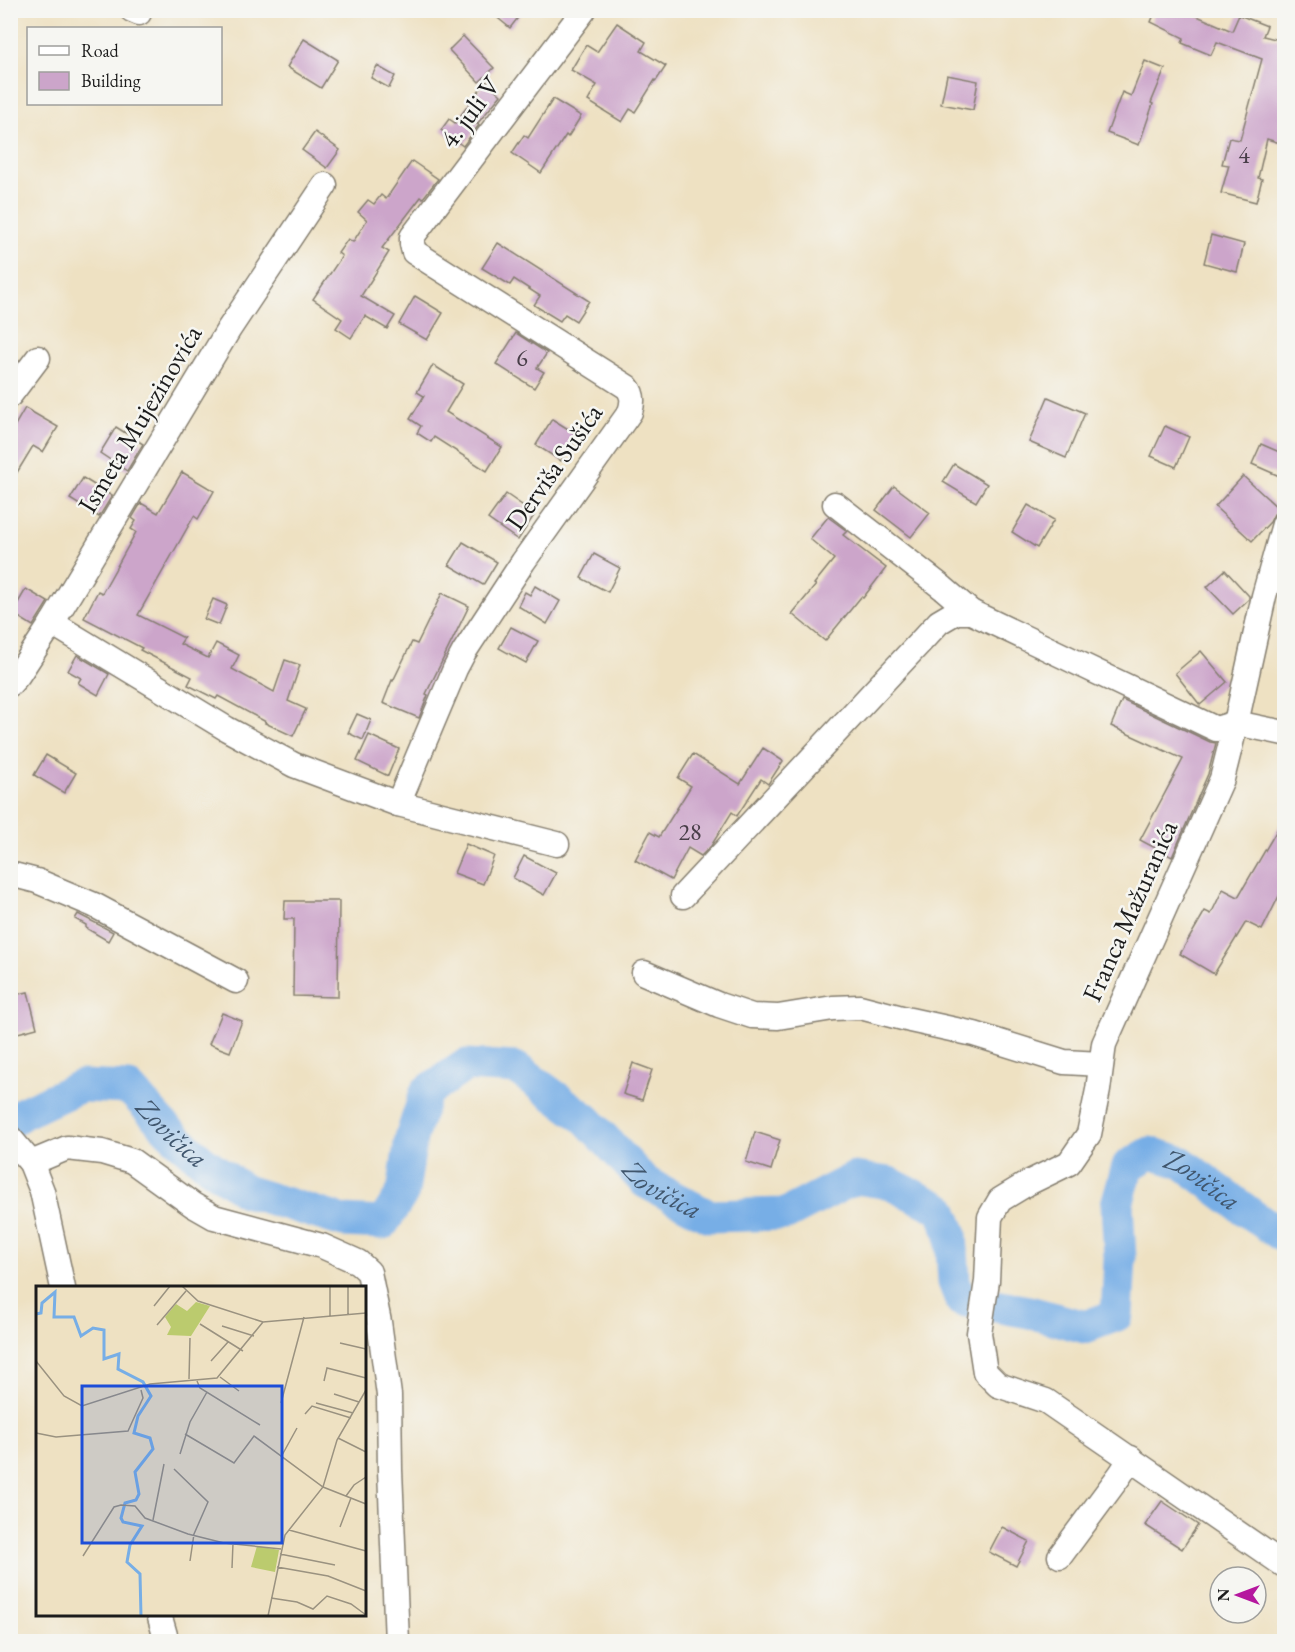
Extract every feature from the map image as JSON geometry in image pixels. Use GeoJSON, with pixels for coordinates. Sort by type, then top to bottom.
{"type":"FeatureCollection","features":[{"type":"Feature","properties":{"kind":"street","name":"4. juli V"},"geometry":{"type":"LineString","coordinates":[[414,252],[411,244],[412,237],[579,12]]}},
{"type":"Feature","properties":{"kind":"street","name":"Ismeta Mujezinovića"},"geometry":{"type":"LineString","coordinates":[[10,684],[52,623],[229,329],[325,185]]}},
{"type":"Feature","properties":{"kind":"street","name":"Derviša Sušića"},"geometry":{"type":"LineString","coordinates":[[398,804],[464,652],[523,562],[630,412],[633,399],[627,387],[414,252]]}},
{"type":"Feature","properties":{"kind":"street"},"geometry":{"type":"LineString","coordinates":[[10,395],[38,358]]}},
{"type":"Feature","properties":{"kind":"street"},"geometry":{"type":"LineString","coordinates":[[836,504],[971,612],[1216,729],[1236,723],[1284,733]]}},
{"type":"Feature","properties":{"kind":"street","name":"Franca Mažuranića"},"geometry":{"type":"LineString","coordinates":[[1284,524],[1264,596],[1222,779],[1104,1044],[1089,1134],[1069,1163],[1000,1200],[990,1217],[987,1281],[979,1333],[985,1372],[998,1385],[1046,1401],[1284,1565]]}},
{"type":"Feature","properties":{"kind":"street"},"geometry":{"type":"LineString","coordinates":[[683,896],[939,622],[956,612],[971,612]]}},
{"type":"Feature","properties":{"kind":"street"},"geometry":{"type":"LineString","coordinates":[[52,623],[227,729],[294,765],[398,804],[557,844]]}},
{"type":"Feature","properties":{"kind":"street"},"geometry":{"type":"LineString","coordinates":[[10,874],[37,881],[94,905],[236,981]]}},
{"type":"Feature","properties":{"kind":"street"},"geometry":{"type":"LineString","coordinates":[[644,973],[719,1005],[752,1016],[777,1017],[833,1008],[860,1007],[974,1034],[1064,1062],[1101,1064]]}},
{"type":"Feature","properties":{"kind":"street"},"geometry":{"type":"LineString","coordinates":[[63,1286],[42,1191],[20,1149],[67,1148],[102,1152],[132,1161],[214,1217],[322,1246],[358,1262],[369,1272],[379,1322],[389,1395],[398,1641]]}},
{"type":"Feature","properties":{"kind":"street"},"geometry":{"type":"LineString","coordinates":[[1060,1556],[1131,1458]]}},
{"type":"Feature","properties":{"kind":"street"},"geometry":{"type":"LineString","coordinates":[[160,1616],[167,1641]]}},
{"type":"Feature","properties":{"kind":"building"},"geometry":{"type":"Polygon","coordinates":[[[488,10],[524,10],[510,28],[488,10]]]}},
{"type":"Feature","properties":{"kind":"building"},"geometry":{"type":"Polygon","coordinates":[[[1156,10],[1183,10],[1232,31],[1239,15],[1267,26],[1263,36],[1284,41],[1284,127],[1280,143],[1267,139],[1258,178],[1262,179],[1256,202],[1221,193],[1229,165],[1222,164],[1229,138],[1240,140],[1262,59],[1217,42],[1211,55],[1182,43],[1184,38],[1151,22],[1156,10]]]}},
{"type":"Feature","properties":{"kind":"building"},"geometry":{"type":"Polygon","coordinates":[[[617,23],[646,42],[641,51],[666,66],[635,112],[630,109],[622,122],[588,101],[597,85],[571,70],[586,45],[597,52],[617,23]]]}},
{"type":"Feature","properties":{"kind":"building"},"geometry":{"type":"Polygon","coordinates":[[[463,36],[494,68],[479,82],[449,50],[463,36]]]}},
{"type":"Feature","properties":{"kind":"building"},"geometry":{"type":"Polygon","coordinates":[[[304,39],[338,60],[321,88],[287,67],[304,39]]]}},
{"type":"Feature","properties":{"kind":"building"},"geometry":{"type":"Polygon","coordinates":[[[1145,61],[1165,69],[1151,103],[1153,104],[1139,145],[1107,133],[1122,92],[1131,96],[1145,61]]]}},
{"type":"Feature","properties":{"kind":"building"},"geometry":{"type":"Polygon","coordinates":[[[377,66],[395,76],[389,88],[371,78],[377,66]]]}},
{"type":"Feature","properties":{"kind":"building"},"geometry":{"type":"Polygon","coordinates":[[[947,75],[978,81],[973,110],[941,104],[947,75]]]}},
{"type":"Feature","properties":{"kind":"building"},"geometry":{"type":"Polygon","coordinates":[[[486,81],[501,95],[477,124],[479,125],[463,146],[441,130],[449,119],[455,123],[486,81]]]}},
{"type":"Feature","properties":{"kind":"building"},"geometry":{"type":"Polygon","coordinates":[[[553,99],[581,116],[541,173],[512,153],[524,135],[528,138],[553,99]]]}},
{"type":"Feature","properties":{"kind":"building"},"geometry":{"type":"Polygon","coordinates":[[[315,132],[340,150],[327,168],[302,150],[315,132]]]}},
{"type":"Feature","properties":{"kind":"building"},"geometry":{"type":"Polygon","coordinates":[[[412,161],[438,179],[423,198],[421,197],[382,248],[389,252],[361,296],[395,316],[387,329],[365,316],[351,338],[336,328],[342,319],[313,299],[342,256],[338,253],[348,239],[353,242],[367,220],[358,212],[368,200],[374,204],[381,195],[386,199],[412,161]]]}},
{"type":"Feature","properties":{"kind":"building"},"geometry":{"type":"Polygon","coordinates":[[[1211,235],[1244,244],[1237,272],[1204,263],[1211,235]]]}},
{"type":"Feature","properties":{"kind":"building"},"geometry":{"type":"Polygon","coordinates":[[[498,243],[589,301],[576,321],[565,314],[560,321],[534,305],[540,296],[514,279],[510,285],[482,268],[498,243]]]}},
{"type":"Feature","properties":{"kind":"building"},"geometry":{"type":"Polygon","coordinates":[[[415,296],[443,313],[427,340],[399,324],[415,296]]]}},
{"type":"Feature","properties":{"kind":"building"},"geometry":{"type":"Polygon","coordinates":[[[516,333],[547,353],[537,368],[544,372],[534,388],[496,364],[516,333]]]}},
{"type":"Feature","properties":{"kind":"building"},"geometry":{"type":"Polygon","coordinates":[[[433,365],[463,384],[446,412],[502,447],[487,471],[434,437],[431,442],[417,433],[421,426],[410,419],[424,396],[417,392],[433,365]]]}},
{"type":"Feature","properties":{"kind":"building"},"geometry":{"type":"Polygon","coordinates":[[[1048,397],[1085,413],[1066,458],[1029,442],[1048,397]]]}},
{"type":"Feature","properties":{"kind":"building"},"geometry":{"type":"Polygon","coordinates":[[[25,408],[58,427],[43,452],[33,446],[10,484],[10,434],[25,408]]]}},
{"type":"Feature","properties":{"kind":"building"},"geometry":{"type":"Polygon","coordinates":[[[552,419],[578,435],[561,461],[536,445],[552,419]]]}},
{"type":"Feature","properties":{"kind":"building"},"geometry":{"type":"Polygon","coordinates":[[[1165,426],[1189,437],[1176,467],[1151,456],[1165,426]]]}},
{"type":"Feature","properties":{"kind":"building"},"geometry":{"type":"Polygon","coordinates":[[[116,427],[143,444],[127,471],[100,453],[116,427]]]}},
{"type":"Feature","properties":{"kind":"building"},"geometry":{"type":"Polygon","coordinates":[[[1261,444],[1284,454],[1284,478],[1252,464],[1261,444]]]}},
{"type":"Feature","properties":{"kind":"building"},"geometry":{"type":"Polygon","coordinates":[[[954,464],[987,484],[976,502],[943,482],[954,464]]]}},
{"type":"Feature","properties":{"kind":"building"},"geometry":{"type":"Polygon","coordinates":[[[182,472],[214,491],[198,519],[194,516],[138,615],[184,638],[180,644],[208,658],[216,643],[239,655],[232,669],[274,692],[285,660],[300,665],[288,701],[306,709],[293,736],[218,696],[216,699],[188,685],[192,677],[84,618],[98,591],[102,593],[136,532],[131,529],[136,521],[132,518],[141,503],[158,513],[182,472]]]}},
{"type":"Feature","properties":{"kind":"building"},"geometry":{"type":"Polygon","coordinates":[[[1243,476],[1280,510],[1252,541],[1215,507],[1243,476]]]}},
{"type":"Feature","properties":{"kind":"building"},"geometry":{"type":"Polygon","coordinates":[[[83,478],[112,496],[99,517],[70,499],[83,478]]]}},
{"type":"Feature","properties":{"kind":"building"},"geometry":{"type":"Polygon","coordinates":[[[894,486],[930,513],[911,537],[876,510],[894,486]]]}},
{"type":"Feature","properties":{"kind":"building"},"geometry":{"type":"Polygon","coordinates":[[[506,494],[535,514],[518,540],[488,519],[506,494]]]}},
{"type":"Feature","properties":{"kind":"building"},"geometry":{"type":"Polygon","coordinates":[[[1028,505],[1054,520],[1037,548],[1012,532],[1028,505]]]}},
{"type":"Feature","properties":{"kind":"building"},"geometry":{"type":"Polygon","coordinates":[[[828,517],[847,531],[843,535],[886,568],[825,641],[792,614],[834,559],[810,539],[828,517]]]}},
{"type":"Feature","properties":{"kind":"building"},"geometry":{"type":"Polygon","coordinates":[[[463,542],[497,562],[483,585],[449,565],[463,542]]]}},
{"type":"Feature","properties":{"kind":"building"},"geometry":{"type":"Polygon","coordinates":[[[594,554],[620,568],[608,592],[581,578],[594,554]]]}},
{"type":"Feature","properties":{"kind":"building"},"geometry":{"type":"Polygon","coordinates":[[[1225,570],[1249,596],[1249,599],[1233,614],[1207,587],[1225,570]]]}},
{"type":"Feature","properties":{"kind":"building"},"geometry":{"type":"Polygon","coordinates":[[[535,586],[560,601],[547,624],[518,606],[525,592],[530,595],[535,586]]]}},
{"type":"Feature","properties":{"kind":"building"},"geometry":{"type":"Polygon","coordinates":[[[26,589],[48,602],[33,626],[12,613],[26,589]]]}},
{"type":"Feature","properties":{"kind":"building"},"geometry":{"type":"Polygon","coordinates":[[[442,593],[469,606],[426,694],[428,695],[419,718],[383,703],[412,642],[417,644],[442,593]]]}},
{"type":"Feature","properties":{"kind":"building"},"geometry":{"type":"Polygon","coordinates":[[[213,599],[227,605],[219,625],[204,619],[213,599]]]}},
{"type":"Feature","properties":{"kind":"building"},"geometry":{"type":"Polygon","coordinates":[[[511,627],[538,641],[526,663],[499,648],[511,627]]]}},
{"type":"Feature","properties":{"kind":"building"},"geometry":{"type":"Polygon","coordinates":[[[1201,651],[1227,682],[1200,705],[1175,673],[1201,651]]]}},
{"type":"Feature","properties":{"kind":"building"},"geometry":{"type":"Polygon","coordinates":[[[77,655],[109,674],[98,695],[78,683],[81,678],[68,671],[77,655]]]}},
{"type":"Feature","properties":{"kind":"building"},"geometry":{"type":"Polygon","coordinates":[[[1122,700],[1216,743],[1208,774],[1172,857],[1140,840],[1183,759],[1111,726],[1122,700]]]}},
{"type":"Feature","properties":{"kind":"building"},"geometry":{"type":"Polygon","coordinates":[[[357,714],[371,720],[363,740],[348,733],[357,714]]]}},
{"type":"Feature","properties":{"kind":"building"},"geometry":{"type":"Polygon","coordinates":[[[369,735],[399,749],[388,776],[357,761],[369,735]]]}},
{"type":"Feature","properties":{"kind":"building"},"geometry":{"type":"Polygon","coordinates":[[[763,748],[783,761],[768,784],[761,779],[737,816],[732,812],[711,846],[701,856],[688,848],[671,880],[635,860],[650,832],[659,837],[691,786],[678,778],[693,754],[740,784],[763,748]]]}},
{"type":"Feature","properties":{"kind":"building"},"geometry":{"type":"Polygon","coordinates":[[[46,755],[76,773],[64,793],[34,775],[46,755]]]}},
{"type":"Feature","properties":{"kind":"building"},"geometry":{"type":"Polygon","coordinates":[[[1284,818],[1284,896],[1280,894],[1262,930],[1246,922],[1214,974],[1180,954],[1205,911],[1211,914],[1223,889],[1238,897],[1284,818]]]}},
{"type":"Feature","properties":{"kind":"building"},"geometry":{"type":"Polygon","coordinates":[[[466,844],[494,856],[483,884],[454,873],[466,844]]]}},
{"type":"Feature","properties":{"kind":"building"},"geometry":{"type":"Polygon","coordinates":[[[524,856],[556,873],[544,895],[513,878],[524,856]]]}},
{"type":"Feature","properties":{"kind":"building"},"geometry":{"type":"Polygon","coordinates":[[[285,901],[339,901],[338,997],[293,996],[294,919],[284,919],[285,901]]]}},
{"type":"Feature","properties":{"kind":"building"},"geometry":{"type":"Polygon","coordinates":[[[78,914],[113,932],[108,941],[75,919],[78,914]]]}},
{"type":"Feature","properties":{"kind":"building"},"geometry":{"type":"Polygon","coordinates":[[[28,992],[37,1028],[10,1035],[10,996],[28,992]]]}},
{"type":"Feature","properties":{"kind":"building"},"geometry":{"type":"Polygon","coordinates":[[[222,1013],[242,1021],[230,1052],[209,1044],[222,1013]]]}},
{"type":"Feature","properties":{"kind":"building"},"geometry":{"type":"Polygon","coordinates":[[[633,1063],[652,1070],[642,1100],[623,1094],[633,1063]]]}},
{"type":"Feature","properties":{"kind":"building"},"geometry":{"type":"Polygon","coordinates":[[[755,1132],[780,1140],[771,1170],[746,1162],[755,1132]]]}},
{"type":"Feature","properties":{"kind":"building"},"geometry":{"type":"Polygon","coordinates":[[[1162,1501],[1198,1525],[1182,1549],[1145,1525],[1162,1501]]]}},
{"type":"Feature","properties":{"kind":"building"},"geometry":{"type":"Polygon","coordinates":[[[1002,1527],[1029,1541],[1016,1566],[989,1552],[1002,1527]]]}},
{"type":"Feature","properties":{"kind":"waterway","name":"Zovičica"},"geometry":{"type":"LineString","coordinates":[[10,1122],[23,1113],[81,1086],[129,1088],[170,1132],[204,1162],[245,1191],[343,1221],[383,1223],[403,1192],[411,1138],[426,1092],[466,1065],[516,1068],[586,1119],[645,1182],[709,1216],[786,1214],[855,1178],[889,1183],[941,1209],[951,1234],[954,1282],[961,1300],[1029,1312],[1085,1327],[1117,1315],[1120,1258],[1117,1204],[1128,1166],[1150,1153],[1181,1162],[1284,1237]]}}]}
